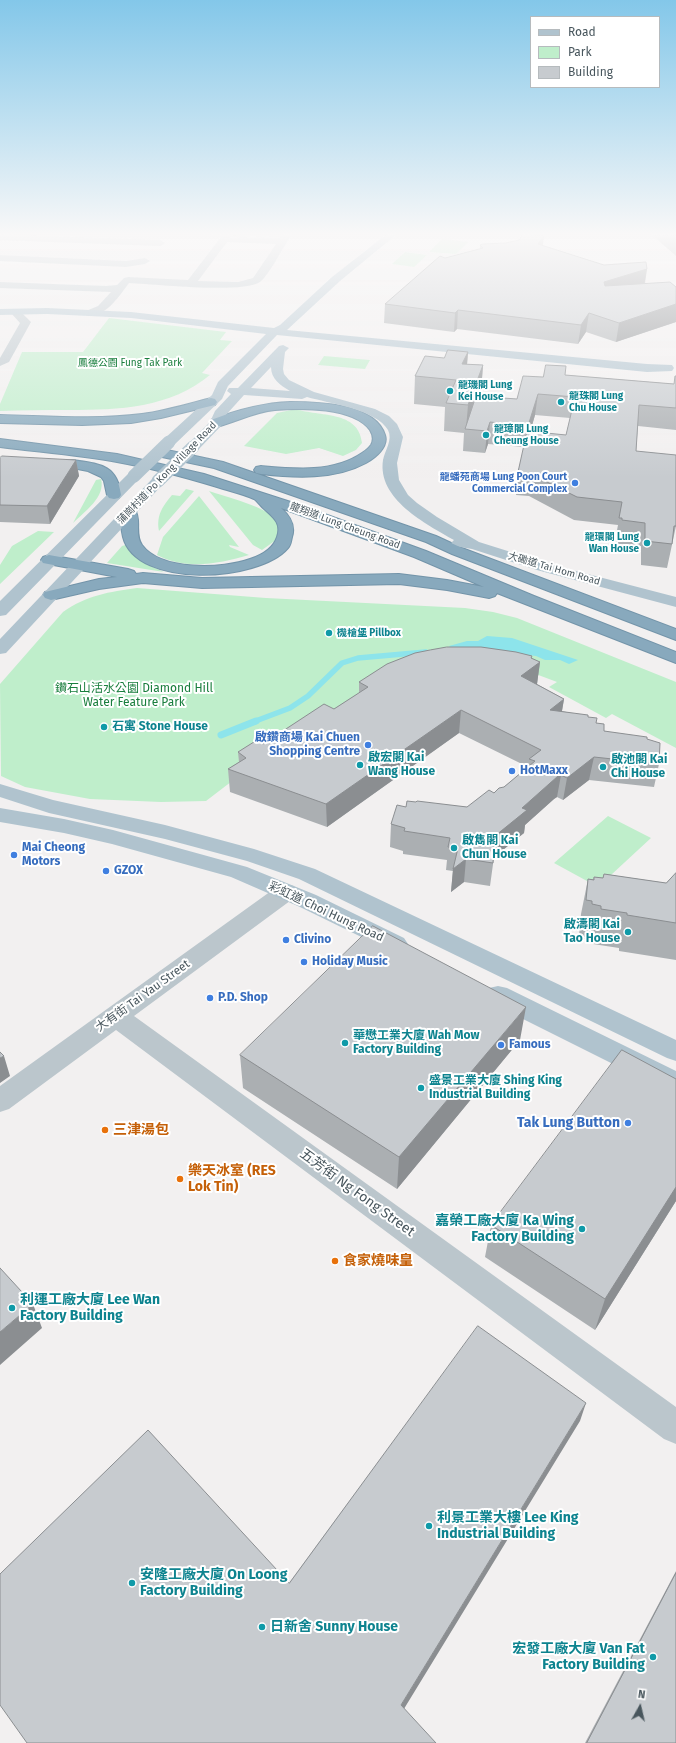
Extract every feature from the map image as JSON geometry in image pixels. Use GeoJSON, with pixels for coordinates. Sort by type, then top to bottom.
{"type":"FeatureCollection","features":[{"type":"Feature","properties":{"kind":"highway"},"geometry":{"type":"LineString","coordinates":[[0,419],[98,421],[132,419],[164,414],[216,397]]}},
{"type":"Feature","properties":{"kind":"highway"},"geometry":{"type":"LineString","coordinates":[[216,423],[245,412],[262,408],[282,405],[314,405],[345,410],[360,416],[371,423],[379,435],[378,444],[369,454],[351,464],[327,470],[302,473],[279,472],[218,465]]}},
{"type":"Feature","properties":{"kind":"highway"},"geometry":{"type":"LineString","coordinates":[[0,431],[14,432]]}},
{"type":"Feature","properties":{"kind":"highway","name":"龍翔道 Lung Cheung Road"},"geometry":{"type":"LineString","coordinates":[[0,443],[117,458],[199,477],[295,508],[420,554],[528,600],[676,658]]}},
{"type":"Feature","properties":{"kind":"highway","name":"龍翔道 Lung Cheung Road"},"geometry":{"type":"LineString","coordinates":[[145,449],[218,465],[319,499],[431,539],[463,554],[676,635]]}},
{"type":"Feature","properties":{"kind":"highway"},"geometry":{"type":"LineString","coordinates":[[0,455],[62,462],[99,470],[109,477],[114,495]]}},
{"type":"Feature","properties":{"kind":"highway"},"geometry":{"type":"LineString","coordinates":[[130,513],[130,538],[136,549],[149,559],[166,566],[183,570],[226,570],[245,566],[263,559],[276,551],[285,540],[287,531],[284,520],[260,497]]}},
{"type":"Feature","properties":{"kind":"highway"},"geometry":{"type":"LineString","coordinates":[[48,560],[122,572],[143,578],[202,583],[318,580],[399,580],[447,585],[528,600]]}},
{"type":"Feature","properties":{"kind":"highway"},"geometry":{"type":"LineString","coordinates":[[51,595],[99,584],[143,578]]}},
{"type":"Feature","properties":{"kind":"main road"},"geometry":{"type":"LineString","coordinates":[[124,315],[279,329],[300,329],[638,367],[672,369]]}},
{"type":"Feature","properties":{"kind":"main road"},"geometry":{"type":"LineString","coordinates":[[184,315],[279,329]]}},
{"type":"Feature","properties":{"kind":"main road","name":"蒲崗村道 Po Kong Village Road"},"geometry":{"type":"LineString","coordinates":[[0,611],[48,560],[216,397],[222,385],[294,315]]}},
{"type":"Feature","properties":{"kind":"main road","name":"蒲崗村道 Po Kong Village Road"},"geometry":{"type":"LineString","coordinates":[[0,649],[130,513],[158,481],[216,423],[220,414],[300,329]]}},
{"type":"Feature","properties":{"kind":"main road"},"geometry":{"type":"LineString","coordinates":[[280,351],[277,371],[280,378],[300,390],[366,409],[388,421],[397,438],[389,467],[399,492],[413,507],[424,515],[474,545]]}},
{"type":"Feature","properties":{"kind":"main road"},"geometry":{"type":"LineString","coordinates":[[216,397],[242,391],[298,394],[325,398]]}},
{"type":"Feature","properties":{"kind":"main road","name":"大磡道 Tai Hom Road"},"geometry":{"type":"LineString","coordinates":[[431,539],[474,545],[543,567],[676,602]]}},
{"type":"Feature","properties":{"kind":"main road","name":"彩虹道 Choi Hung Road"},"geometry":{"type":"LineString","coordinates":[[0,790],[49,806],[165,832],[274,862],[321,880],[676,1051]]}},
{"type":"Feature","properties":{"kind":"main road","name":"彩虹道 Choi Hung Road"},"geometry":{"type":"LineString","coordinates":[[0,815],[64,826],[142,844],[239,872],[322,908],[413,953]]}},
{"type":"Feature","properties":{"kind":"main road"},"geometry":{"type":"LineString","coordinates":[[274,862],[288,880],[286,892]]}},
{"type":"Feature","properties":{"kind":"main road"},"geometry":{"type":"LineString","coordinates":[[477,984],[676,1083]]}},
{"type":"Feature","properties":{"kind":"street"},"geometry":{"type":"LineString","coordinates":[[0,362],[5,360],[26,322],[19,315]]}},
{"type":"Feature","properties":{"kind":"street","name":"大有街 Tai Yau Street"},"geometry":{"type":"LineString","coordinates":[[0,1101],[286,892]]}},
{"type":"Feature","properties":{"kind":"street","name":"五芳街 Ng Fong Street"},"geometry":{"type":"LineString","coordinates":[[116,1016],[676,1426]]}},
{"type":"Feature","properties":{"kind":"green space","name":"鳳德公園 Fung Tak Park"},"geometry":{"type":"Polygon","coordinates":[[[109,318],[226,332],[220,340],[232,341],[202,373],[210,375],[195,386],[161,401],[125,408],[0,411],[0,404],[22,352],[83,352],[109,318]]]}},
{"type":"Feature","properties":{"kind":"green space"},"geometry":{"type":"Polygon","coordinates":[[[324,356],[370,360],[365,369],[318,365],[324,356]]]}},
{"type":"Feature","properties":{"kind":"green space"},"geometry":{"type":"Polygon","coordinates":[[[296,409],[346,420],[354,425],[359,432],[362,443],[356,450],[343,456],[319,448],[286,454],[244,446],[277,413],[296,409]]]}},
{"type":"Feature","properties":{"kind":"green space"},"geometry":{"type":"Polygon","coordinates":[[[101,479],[102,486],[97,498],[93,504],[73,523],[96,480],[101,479]]]}},
{"type":"Feature","properties":{"kind":"green space"},"geometry":{"type":"Polygon","coordinates":[[[186,489],[194,491],[159,531],[158,520],[163,507],[172,495],[180,496],[186,489]]]}},
{"type":"Feature","properties":{"kind":"green space"},"geometry":{"type":"Polygon","coordinates":[[[209,491],[257,507],[273,516],[278,523],[280,533],[276,540],[262,550],[253,545],[209,491]]]}},
{"type":"Feature","properties":{"kind":"green space"},"geometry":{"type":"Polygon","coordinates":[[[199,496],[239,547],[229,545],[230,547],[249,555],[214,563],[191,564],[179,563],[157,555],[163,537],[199,496]]]}},
{"type":"Feature","properties":{"kind":"green space"},"geometry":{"type":"Polygon","coordinates":[[[38,531],[54,532],[0,584],[0,565],[12,546],[38,531]]]}},
{"type":"Feature","properties":{"kind":"green space"},"geometry":{"type":"Polygon","coordinates":[[[129,544],[139,558],[164,572],[107,563],[122,546],[129,544]]]}},
{"type":"Feature","properties":{"kind":"green space","name":"鑽石山活水公園 Diamond Hill Water Feature Park"},"geometry":{"type":"Polygon","coordinates":[[[137,588],[266,598],[465,608],[493,612],[517,618],[676,682],[676,748],[612,714],[606,718],[549,687],[557,682],[525,670],[240,775],[206,801],[161,802],[90,799],[25,787],[1,776],[0,684],[63,612],[72,606],[98,595],[137,588]]]}},
{"type":"Feature","properties":{"kind":"green space"},"geometry":{"type":"Polygon","coordinates":[[[608,816],[651,838],[598,887],[554,863],[608,816]]]}},
{"type":"Feature","properties":{"kind":"water"},"geometry":{"type":"Polygon","coordinates":[[[487,636],[512,638],[578,660],[569,664],[560,660],[545,660],[536,656],[519,654],[455,652],[449,646],[467,641],[478,641],[487,636]]]}},
{"type":"Feature","properties":{"kind":"building"},"geometry":{"type":"Polygon","coordinates":[[[502,315],[587,315],[581,325],[502,315]]]}},
{"type":"Feature","properties":{"kind":"building"},"geometry":{"type":"Polygon","coordinates":[[[596,315],[642,315],[619,323],[596,315]]]}},
{"type":"Feature","properties":{"kind":"building"},"geometry":{"type":"Polygon","coordinates":[[[448,350],[468,352],[462,364],[483,365],[468,405],[446,403],[456,380],[415,376],[425,356],[444,358],[448,350]]]}},
{"type":"Feature","properties":{"kind":"building"},"geometry":{"type":"Polygon","coordinates":[[[546,365],[566,366],[565,375],[674,384],[676,376],[676,408],[639,405],[636,451],[676,455],[676,526],[674,526],[672,544],[645,541],[645,523],[622,520],[622,518],[619,518],[622,502],[577,497],[531,474],[518,472],[527,431],[566,435],[575,397],[538,394],[528,426],[490,422],[487,431],[465,429],[476,396],[517,399],[523,376],[543,377],[546,365]]]}},
{"type":"Feature","properties":{"kind":"building"},"geometry":{"type":"Polygon","coordinates":[[[2,456],[76,460],[47,506],[0,505],[0,458],[2,456]]]}},
{"type":"Feature","properties":{"kind":"building"},"geometry":{"type":"Polygon","coordinates":[[[447,647],[481,647],[532,656],[531,658],[540,662],[521,676],[564,699],[550,710],[588,715],[588,717],[597,718],[596,723],[604,724],[604,731],[647,737],[647,739],[660,743],[659,764],[594,757],[567,778],[561,775],[558,776],[522,808],[527,810],[485,844],[494,845],[493,863],[466,859],[453,869],[458,848],[448,847],[450,838],[404,831],[405,828],[391,824],[397,805],[406,807],[407,801],[417,801],[467,807],[489,790],[494,793],[499,788],[504,787],[535,761],[529,759],[541,750],[461,710],[326,804],[228,769],[246,758],[238,752],[257,740],[263,744],[324,704],[334,709],[368,687],[359,682],[387,664],[415,653],[447,647]]]}},
{"type":"Feature","properties":{"kind":"building"},"geometry":{"type":"Polygon","coordinates":[[[676,873],[676,923],[601,909],[601,906],[592,904],[592,901],[586,900],[588,879],[594,880],[594,877],[603,878],[604,874],[666,883],[676,873]]]}},
{"type":"Feature","properties":{"kind":"building"},"geometry":{"type":"Polygon","coordinates":[[[373,926],[526,1007],[399,1157],[240,1055],[373,926]]]}},
{"type":"Feature","properties":{"kind":"building","name":"嘉榮工廠大廈 Ka Wing Factory Building"},"geometry":{"type":"Polygon","coordinates":[[[622,1050],[676,1079],[676,1187],[605,1299],[491,1225],[622,1050]]]}},
{"type":"Feature","properties":{"kind":"building"},"geometry":{"type":"Polygon","coordinates":[[[0,1052],[4,1056],[0,1058],[0,1052]]]}},
{"type":"Feature","properties":{"kind":"building"},"geometry":{"type":"Polygon","coordinates":[[[0,1268],[33,1304],[0,1332],[0,1268]]]}},
{"type":"Feature","properties":{"kind":"building"},"geometry":{"type":"Polygon","coordinates":[[[478,1326],[586,1403],[401,1705],[436,1743],[27,1743],[0,1705],[0,1574],[148,1430],[289,1583],[478,1326]]]}},
{"type":"Feature","properties":{"kind":"building","name":"宏發工廠大廈 Van Fat Factory Building"},"geometry":{"type":"Polygon","coordinates":[[[676,1573],[676,1743],[587,1743],[676,1573]]]}},
{"type":"Feature","properties":{"kind":"waterway"},"geometry":{"type":"LineString","coordinates":[[253,722],[290,708],[308,696],[342,663],[358,658],[426,652]]}},
{"type":"Feature","properties":{"kind":"waterway"},"geometry":{"type":"LineString","coordinates":[[221,735],[256,721]]}},
{"type":"Feature","properties":{"kind":"place","name":"龍璣閣 Lung Kei House"},"geometry":{"type":"Point","coordinates":[450,391]}},
{"type":"Feature","properties":{"kind":"place","name":"龍珠閣 Lung Chu House"},"geometry":{"type":"Point","coordinates":[561,402]}},
{"type":"Feature","properties":{"kind":"place","name":"龍璋閣 Lung Cheung House"},"geometry":{"type":"Point","coordinates":[486,435]}},
{"type":"Feature","properties":{"kind":"place","name":"龍蟠苑商場 Lung Poon Court Commercial Complex"},"geometry":{"type":"Point","coordinates":[575,483]}},
{"type":"Feature","properties":{"kind":"place","name":"龍環閣 Lung Wan House"},"geometry":{"type":"Point","coordinates":[647,543]}},
{"type":"Feature","properties":{"kind":"place","name":"機槍堡 Pillbox"},"geometry":{"type":"Point","coordinates":[329,633]}},
{"type":"Feature","properties":{"kind":"place","name":"石寓 Stone House"},"geometry":{"type":"Point","coordinates":[104,727]}},
{"type":"Feature","properties":{"kind":"place","name":"啟鑽商場 Kai Chuen Shopping Centre"},"geometry":{"type":"Point","coordinates":[368,745]}},
{"type":"Feature","properties":{"kind":"place","name":"啟宏閣 Kai Wang House"},"geometry":{"type":"Point","coordinates":[360,765]}},
{"type":"Feature","properties":{"kind":"place","name":"啟池閣 Kai Chi House"},"geometry":{"type":"Point","coordinates":[603,767]}},
{"type":"Feature","properties":{"kind":"place","name":"HotMaxx"},"geometry":{"type":"Point","coordinates":[512,771]}},
{"type":"Feature","properties":{"kind":"place","name":"啟雋閣 Kai Chun House"},"geometry":{"type":"Point","coordinates":[454,848]}},
{"type":"Feature","properties":{"kind":"place","name":"Mai Cheong Motors"},"geometry":{"type":"Point","coordinates":[14,855]}},
{"type":"Feature","properties":{"kind":"place","name":"GZOX"},"geometry":{"type":"Point","coordinates":[106,871]}},
{"type":"Feature","properties":{"kind":"place","name":"啟濤閣 Kai Tao House"},"geometry":{"type":"Point","coordinates":[628,932]}},
{"type":"Feature","properties":{"kind":"place","name":"Clivino"},"geometry":{"type":"Point","coordinates":[286,940]}},
{"type":"Feature","properties":{"kind":"place","name":"Holiday Music"},"geometry":{"type":"Point","coordinates":[304,962]}},
{"type":"Feature","properties":{"kind":"place","name":"P.D. Shop"},"geometry":{"type":"Point","coordinates":[210,998]}},
{"type":"Feature","properties":{"kind":"place","name":"華懋工業大廈 Wah Mow Factory Building"},"geometry":{"type":"Point","coordinates":[345,1043]}},
{"type":"Feature","properties":{"kind":"place","name":"Famous"},"geometry":{"type":"Point","coordinates":[501,1045]}},
{"type":"Feature","properties":{"kind":"place","name":"盛景工業大廈 Shing King Industrial Building"},"geometry":{"type":"Point","coordinates":[421,1088]}},
{"type":"Feature","properties":{"kind":"place","name":"Tak Lung Button"},"geometry":{"type":"Point","coordinates":[628,1123]}},
{"type":"Feature","properties":{"kind":"place","name":"三津湯包"},"geometry":{"type":"Point","coordinates":[105,1130]}},
{"type":"Feature","properties":{"kind":"place","name":"樂天冰室 (RES Lok Tin)"},"geometry":{"type":"Point","coordinates":[180,1179]}},
{"type":"Feature","properties":{"kind":"place","name":"嘉榮工廠大廈 Ka Wing Factory Building"},"geometry":{"type":"Point","coordinates":[582,1229]}},
{"type":"Feature","properties":{"kind":"place","name":"食家燒味皇"},"geometry":{"type":"Point","coordinates":[335,1261]}},
{"type":"Feature","properties":{"kind":"place","name":"利運工廠大廈 Lee Wan Factory Building"},"geometry":{"type":"Point","coordinates":[12,1308]}},
{"type":"Feature","properties":{"kind":"place","name":"利景工業大樓 Lee King Industrial Building"},"geometry":{"type":"Point","coordinates":[429,1526]}},
{"type":"Feature","properties":{"kind":"place","name":"安隆工廠大廈 On Loong Factory Building"},"geometry":{"type":"Point","coordinates":[132,1583]}},
{"type":"Feature","properties":{"kind":"place","name":"日新舍 Sunny House"},"geometry":{"type":"Point","coordinates":[262,1627]}},
{"type":"Feature","properties":{"kind":"place","name":"宏發工廠大廈 Van Fat Factory Building"},"geometry":{"type":"Point","coordinates":[653,1657]}}]}
